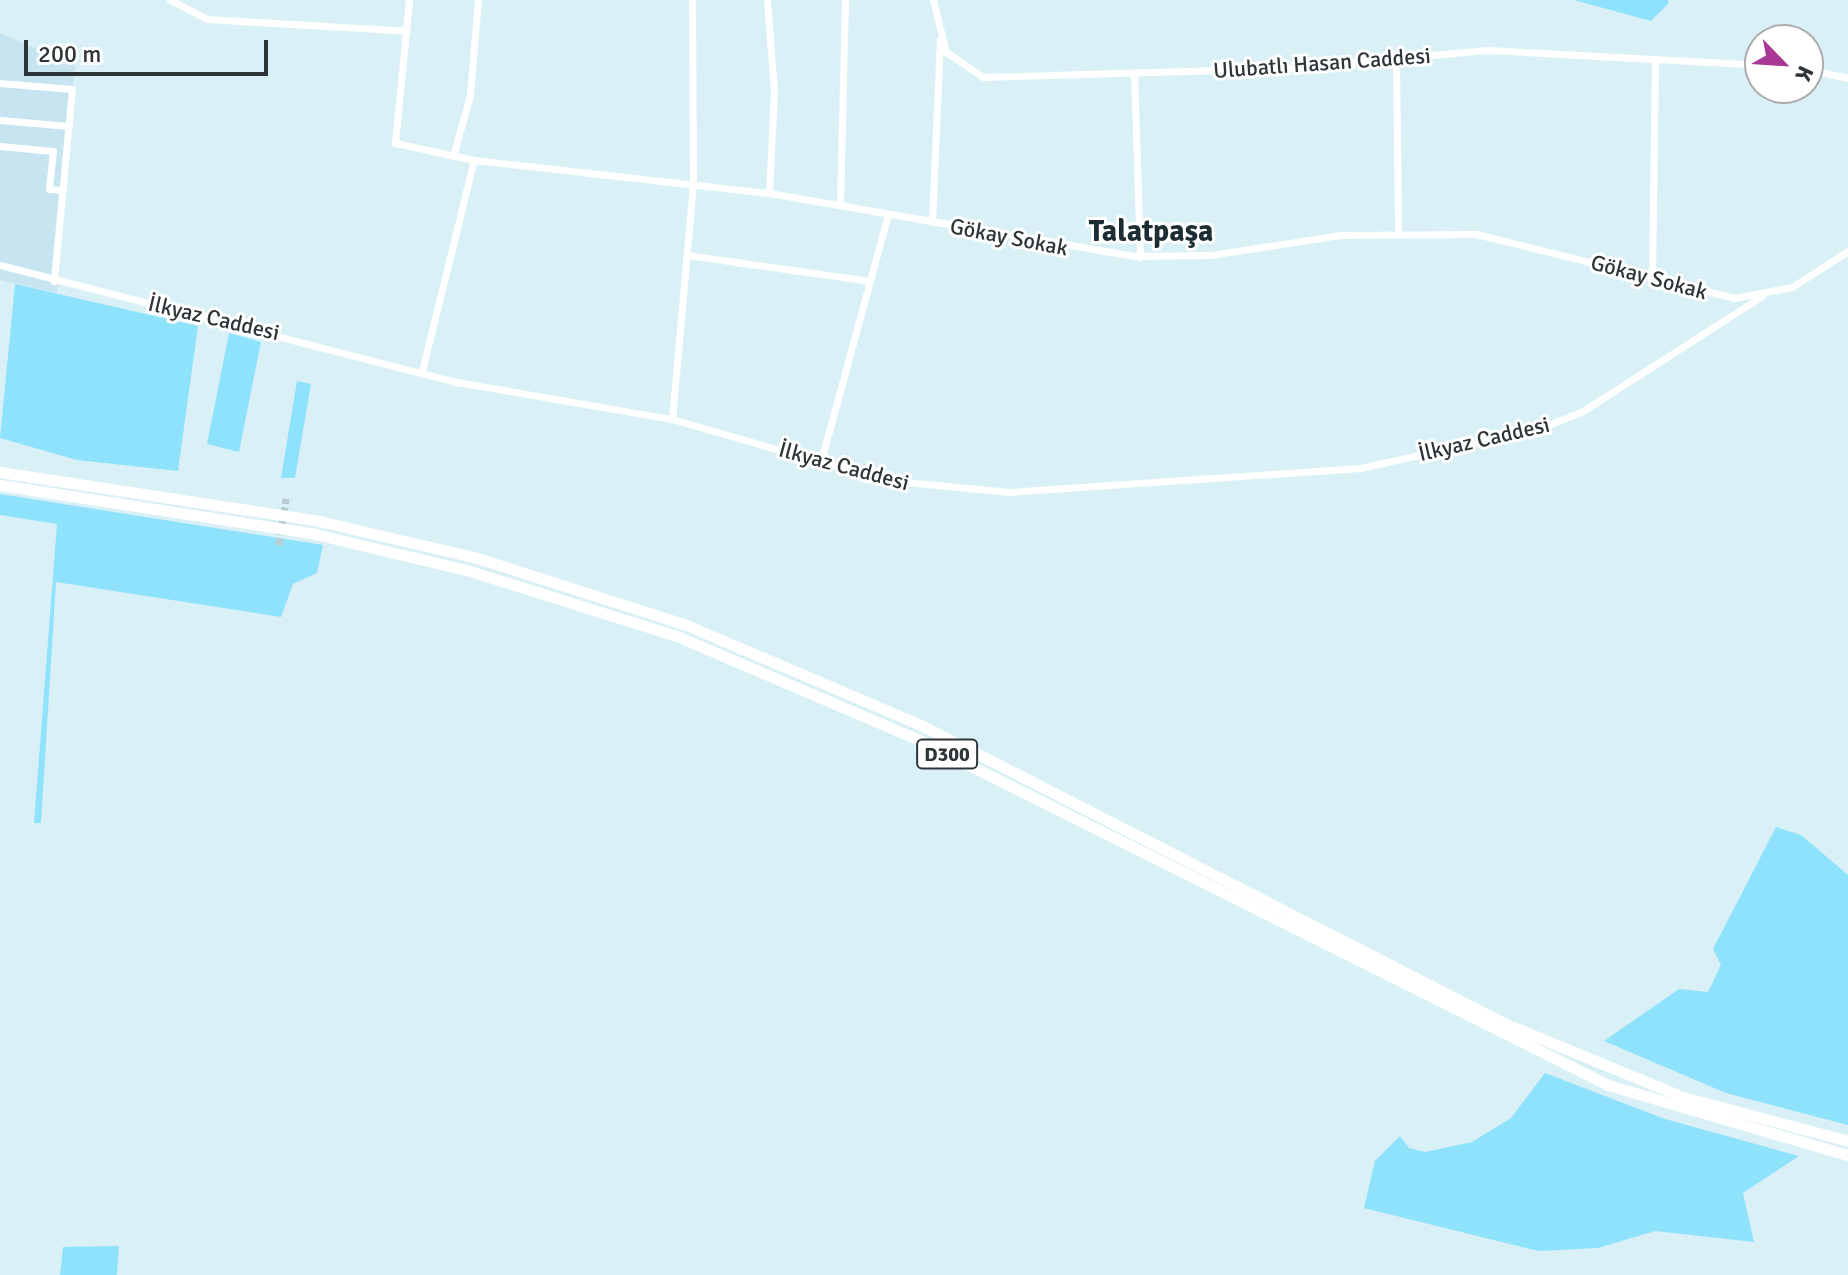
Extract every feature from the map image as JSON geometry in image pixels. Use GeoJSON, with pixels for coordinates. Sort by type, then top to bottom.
{"type":"FeatureCollection","features":[{"type":"Feature","properties":{"kind":"highway","name":"D300"},"geometry":{"type":"LineString","coordinates":[[0,472],[319,521],[474,557],[684,624],[921,725],[1519,1030],[1683,1097],[1848,1141]]}},
{"type":"Feature","properties":{"kind":"highway","name":"D300"},"geometry":{"type":"LineString","coordinates":[[0,485],[315,534],[470,571],[679,637],[915,738],[1608,1085],[1848,1155]]}},
{"type":"Feature","properties":{"kind":"street"},"geometry":{"type":"LineString","coordinates":[[170,0],[207,19],[407,31]]}},
{"type":"Feature","properties":{"kind":"street","name":"Gökay Sokak"},"geometry":{"type":"LineString","coordinates":[[409,0],[395,143],[474,160],[769,193],[1140,257],[1398,234],[1495,237],[1724,297],[1762,296],[1801,283],[1848,251]]}},
{"type":"Feature","properties":{"kind":"street"},"geometry":{"type":"LineString","coordinates":[[453,156],[470,95],[478,0]]}},
{"type":"Feature","properties":{"kind":"street"},"geometry":{"type":"LineString","coordinates":[[672,419],[693,183],[692,0]]}},
{"type":"Feature","properties":{"kind":"street"},"geometry":{"type":"LineString","coordinates":[[767,0],[774,91],[769,193]]}},
{"type":"Feature","properties":{"kind":"street"},"geometry":{"type":"LineString","coordinates":[[840,205],[845,0]]}},
{"type":"Feature","properties":{"kind":"street","name":"Ulubatlı Hasan Caddesi"},"geometry":{"type":"LineString","coordinates":[[933,0],[940,39],[954,63],[976,76],[1134,73],[1396,59],[1487,50],[1744,64]]}},
{"type":"Feature","properties":{"kind":"street"},"geometry":{"type":"LineString","coordinates":[[932,222],[940,39]]}},
{"type":"Feature","properties":{"kind":"street"},"geometry":{"type":"LineString","coordinates":[[1396,59],[1398,234]]}},
{"type":"Feature","properties":{"kind":"street"},"geometry":{"type":"LineString","coordinates":[[1652,278],[1655,61]]}},
{"type":"Feature","properties":{"kind":"street"},"geometry":{"type":"LineString","coordinates":[[1134,73],[1140,257]]}},
{"type":"Feature","properties":{"kind":"street"},"geometry":{"type":"LineString","coordinates":[[1824,73],[1848,78]]}},
{"type":"Feature","properties":{"kind":"street"},"geometry":{"type":"LineString","coordinates":[[0,83],[72,89],[54,281]]}},
{"type":"Feature","properties":{"kind":"street"},"geometry":{"type":"LineString","coordinates":[[0,120],[69,126]]}},
{"type":"Feature","properties":{"kind":"street"},"geometry":{"type":"LineString","coordinates":[[0,146],[53,151],[49,189],[63,190]]}},
{"type":"Feature","properties":{"kind":"street"},"geometry":{"type":"LineString","coordinates":[[422,371],[474,160]]}},
{"type":"Feature","properties":{"kind":"street"},"geometry":{"type":"LineString","coordinates":[[821,461],[888,214]]}},
{"type":"Feature","properties":{"kind":"street"},"geometry":{"type":"LineString","coordinates":[[687,255],[870,281]]}},
{"type":"Feature","properties":{"kind":"street","name":"İlkyaz Caddesi"},"geometry":{"type":"LineString","coordinates":[[0,265],[422,371],[672,419],[905,484],[1009,492],[1360,468],[1572,417],[1762,296]]}},
{"type":"Feature","properties":{"kind":"shaded area"},"geometry":{"type":"Polygon","coordinates":[[[1574,0],[1668,0],[1669,3],[1651,21],[1574,0]]]}},
{"type":"Feature","properties":{"kind":"shaded area"},"geometry":{"type":"Polygon","coordinates":[[[0,33],[75,65],[57,293],[0,280],[0,33]]]}},
{"type":"Feature","properties":{"kind":"shaded area"},"geometry":{"type":"Polygon","coordinates":[[[15,284],[198,326],[178,471],[77,460],[0,438],[15,284]]]}},
{"type":"Feature","properties":{"kind":"shaded area"},"geometry":{"type":"Polygon","coordinates":[[[229,333],[261,342],[239,452],[207,444],[229,333]]]}},
{"type":"Feature","properties":{"kind":"shaded area"},"geometry":{"type":"Polygon","coordinates":[[[297,381],[311,384],[295,478],[281,478],[297,381]]]}},
{"type":"Feature","properties":{"kind":"shaded area"},"geometry":{"type":"Polygon","coordinates":[[[0,494],[323,545],[317,573],[293,584],[281,617],[56,582],[41,823],[34,823],[57,524],[0,515],[0,494]]]}},
{"type":"Feature","properties":{"kind":"shaded area"},"geometry":{"type":"Polygon","coordinates":[[[1776,827],[1801,835],[1848,875],[1848,1125],[1726,1093],[1604,1041],[1679,989],[1708,992],[1721,965],[1713,949],[1776,827]]]}},
{"type":"Feature","properties":{"kind":"shaded area"},"geometry":{"type":"Polygon","coordinates":[[[1545,1073],[1665,1119],[1799,1156],[1743,1193],[1754,1242],[1655,1231],[1598,1248],[1538,1251],[1364,1208],[1375,1161],[1400,1136],[1409,1148],[1425,1152],[1472,1142],[1511,1118],[1545,1073]]]}},
{"type":"Feature","properties":{"kind":"shaded area"},"geometry":{"type":"Polygon","coordinates":[[[119,1246],[117,1275],[60,1275],[63,1247],[119,1246]]]}},
{"type":"Feature","properties":{"kind":"tunnel"},"geometry":{"type":"LineString","coordinates":[[279,545],[286,499]]}},
{"type":"Feature","properties":{"kind":"district","name":"Talatpaşa"},"geometry":{"type":"Point","coordinates":[1151,232]}}]}
